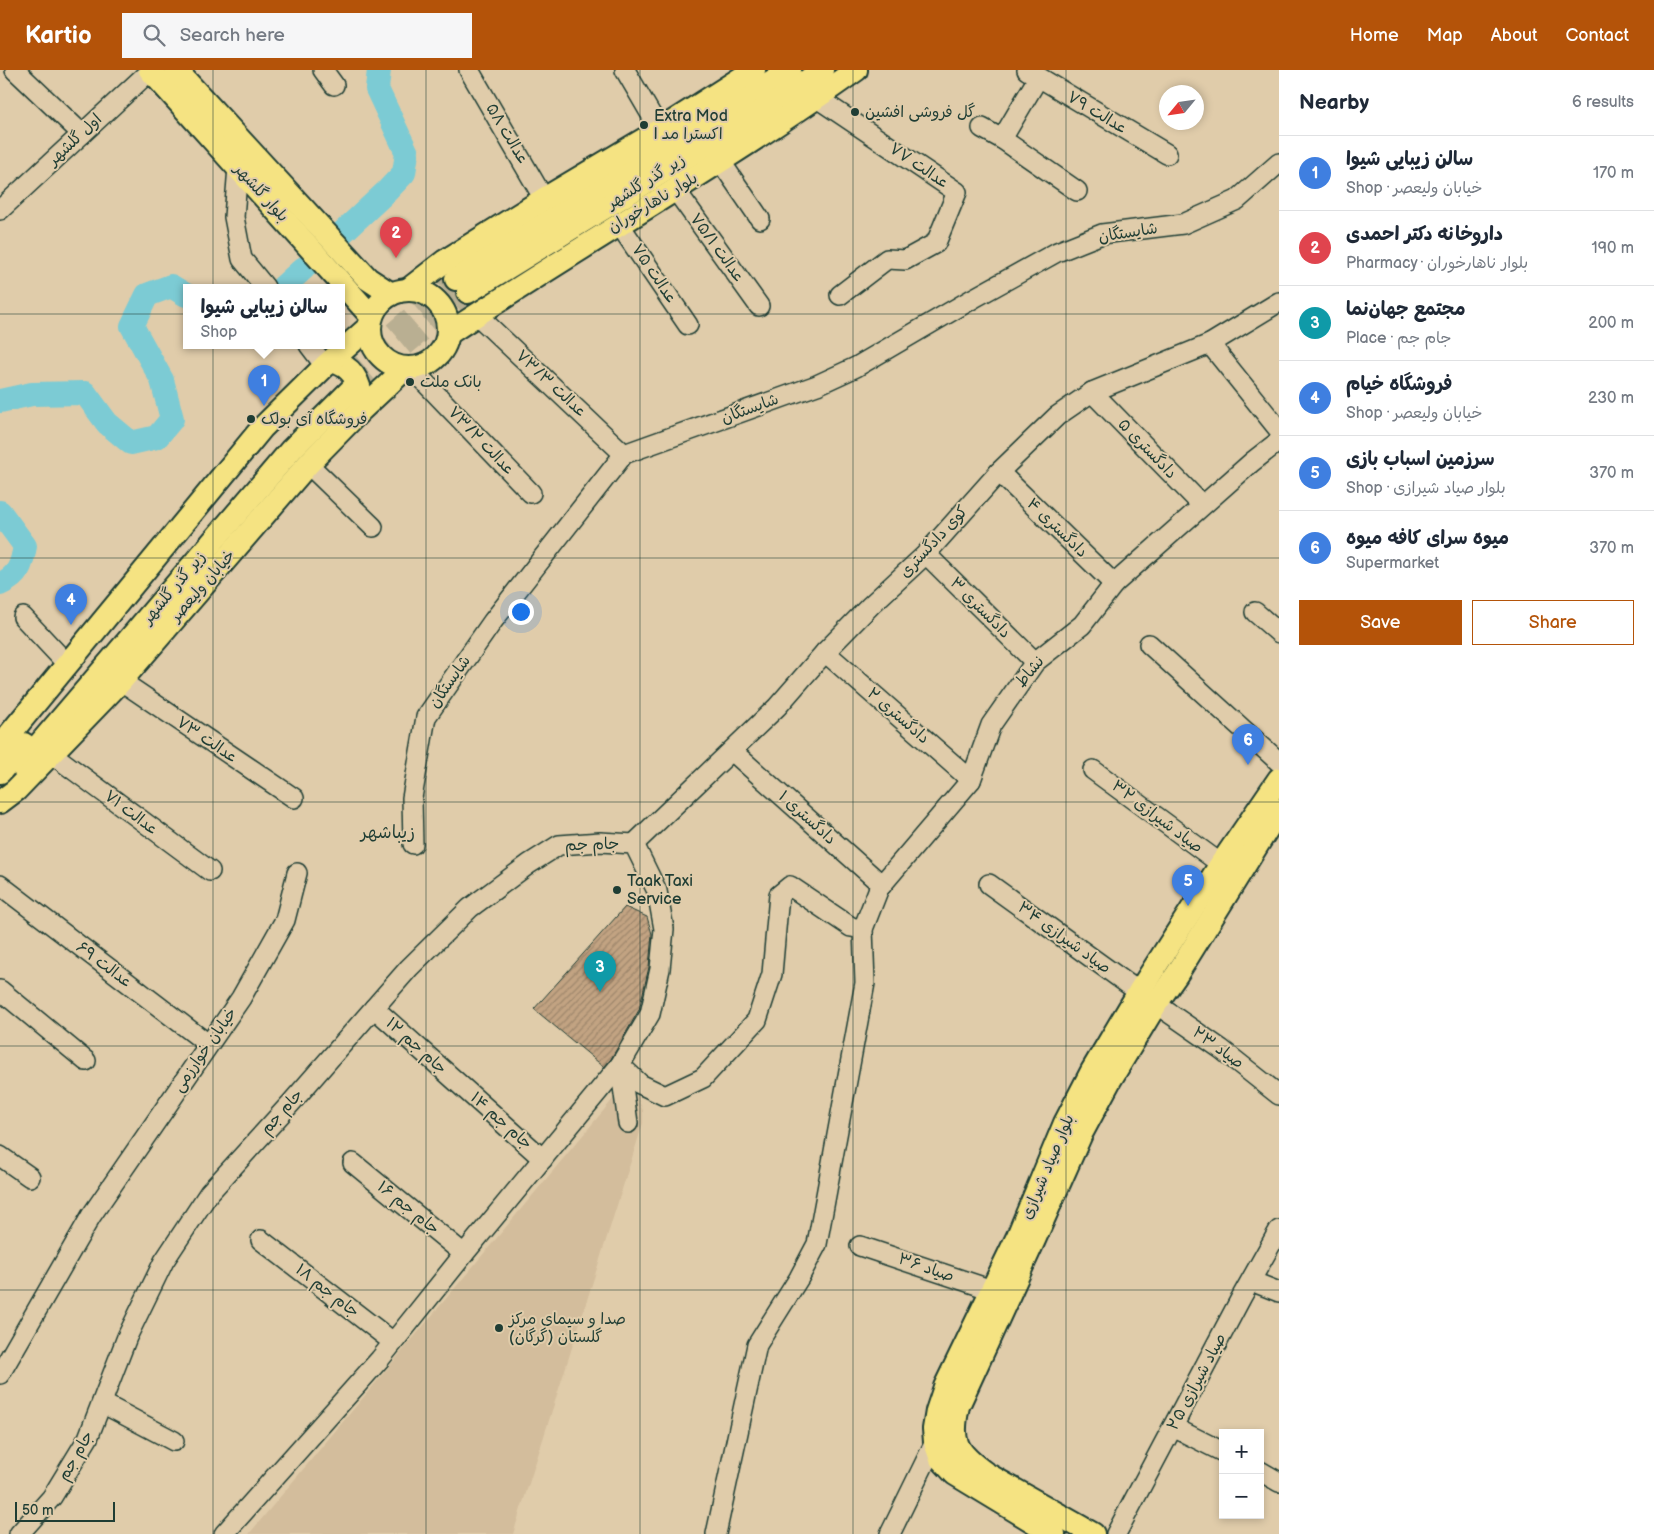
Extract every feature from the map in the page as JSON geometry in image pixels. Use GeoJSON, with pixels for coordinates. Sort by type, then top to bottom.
{"type":"FeatureCollection","features":[{"type":"Feature","properties":{"kind":"main road","name":"بلوار گلشهر"},"geometry":{"type":"LineString","coordinates":[[150,70],[238,167],[339,284]]}},
{"type":"Feature","properties":{"kind":"main road","name":"بلوار گلشهر"},"geometry":{"type":"LineString","coordinates":[[176,70],[368,279],[400,292]]}},
{"type":"Feature","properties":{"kind":"main road"},"geometry":{"type":"LineString","coordinates":[[0,746],[262,428],[338,373],[371,321],[380,302],[400,292],[456,277],[544,199],[660,130],[754,70]]}},
{"type":"Feature","properties":{"kind":"main road","name":"زیر گذر گلشهر"},"geometry":{"type":"LineString","coordinates":[[456,277],[790,70]]}},
{"type":"Feature","properties":{"kind":"main road","name":"زیر گذر گلشهر"},"geometry":{"type":"LineString","coordinates":[[456,277],[786,96],[822,70]]}},
{"type":"Feature","properties":{"kind":"main road","name":"بلوار ناهارخوران"},"geometry":{"type":"LineString","coordinates":[[449,333],[619,224],[721,162],[856,70]]}},
{"type":"Feature","properties":{"kind":"main road"},"geometry":{"type":"LineString","coordinates":[[456,277],[446,274],[452,286],[461,297],[482,311]]}},
{"type":"Feature","properties":{"kind":"main road","name":"بلوار گلشهر"},"geometry":{"type":"LineString","coordinates":[[345,291],[371,321]]}},
{"type":"Feature","properties":{"kind":"main road"},"geometry":{"type":"LineString","coordinates":[[371,321],[371,338],[375,350],[394,365],[408,368],[421,367],[434,360],[444,348],[449,333],[447,316],[439,302],[426,292],[400,292]]}},
{"type":"Feature","properties":{"kind":"main road"},"geometry":{"type":"LineString","coordinates":[[338,373],[341,364],[355,376],[361,390],[361,410]]}},
{"type":"Feature","properties":{"kind":"main road","name":"خیابان ولیعصر"},"geometry":{"type":"LineString","coordinates":[[0,802],[16,790],[52,754],[121,681],[308,464],[361,410],[408,368]]}},
{"type":"Feature","properties":{"kind":"main road","name":"زیر گذر گلشهر"},"geometry":{"type":"LineString","coordinates":[[0,772],[338,373]]}},
{"type":"Feature","properties":{"kind":"main road","name":"زیر گذر گلشهر"},"geometry":{"type":"LineString","coordinates":[[0,792],[291,450],[338,373]]}},
{"type":"Feature","properties":{"kind":"main road","name":"بلوار صیاد شیرازی"},"geometry":{"type":"LineString","coordinates":[[1093,1534],[985,1473],[969,1461],[959,1449],[954,1434],[958,1406],[1026,1238],[1065,1123],[1098,1062],[1147,998],[1221,864],[1279,779]]}},
{"type":"Feature","properties":{"kind":"main road","name":"بلوار صیاد شیرازی"},"geometry":{"type":"LineString","coordinates":[[1147,998],[1182,967],[1279,810]]}},
{"type":"Feature","properties":{"kind":"main road","name":"بلوار صیاد شیرازی"},"geometry":{"type":"LineString","coordinates":[[1026,1238],[992,1290],[942,1395],[936,1411],[935,1442],[941,1459],[955,1474],[1054,1534]]}},
{"type":"Feature","properties":{"kind":"street"},"geometry":{"type":"LineString","coordinates":[[15,70],[82,134]]}},
{"type":"Feature","properties":{"kind":"street","name":"اول گلشهر"},"geometry":{"type":"LineString","coordinates":[[0,210],[150,70]]}},
{"type":"Feature","properties":{"kind":"street","name":"عدالت ۵۸"},"geometry":{"type":"LineString","coordinates":[[469,70],[544,199]]}},
{"type":"Feature","properties":{"kind":"street"},"geometry":{"type":"LineString","coordinates":[[625,70],[660,130]]}},
{"type":"Feature","properties":{"kind":"street"},"geometry":{"type":"LineString","coordinates":[[1002,139],[1032,74]]}},
{"type":"Feature","properties":{"kind":"street","name":"عدالت ۷۹"},"geometry":{"type":"LineString","coordinates":[[1032,74],[1167,154]]}},
{"type":"Feature","properties":{"kind":"street","name":"عدالت ۷۷"},"geometry":{"type":"LineString","coordinates":[[817,98],[957,192],[936,243],[905,260],[887,259],[840,295]]}},
{"type":"Feature","properties":{"kind":"street"},"geometry":{"type":"LineString","coordinates":[[982,128],[1002,139],[1078,191]]}},
{"type":"Feature","properties":{"kind":"street"},"geometry":{"type":"LineString","coordinates":[[721,162],[760,219]]}},
{"type":"Feature","properties":{"kind":"street","name":"شایستگان"},"geometry":{"type":"LineString","coordinates":[[413,844],[412,798],[426,717],[493,621],[624,454],[817,385],[856,367],[1057,252],[1102,234],[1183,224],[1237,200],[1279,163]]}},
{"type":"Feature","properties":{"kind":"street"},"geometry":{"type":"LineString","coordinates":[[238,167],[234,217],[242,259],[263,284]]}},
{"type":"Feature","properties":{"kind":"street","name":"۷۵/۱ عدالت"},"geometry":{"type":"LineString","coordinates":[[675,189],[759,306]]}},
{"type":"Feature","properties":{"kind":"street","name":"۷۵ عدالت"},"geometry":{"type":"LineString","coordinates":[[619,224],[688,325]]}},
{"type":"Feature","properties":{"kind":"street","name":"کوی دادگستری"},"geometry":{"type":"LineString","coordinates":[[634,844],[777,707],[825,652],[871,605],[926,554],[999,472],[1057,416],[1092,392],[1210,344],[1279,302]]}},
{"type":"Feature","properties":{"kind":"street","name":"۷۳/۳ عدالت"},"geometry":{"type":"LineString","coordinates":[[482,311],[624,454]]}},
{"type":"Feature","properties":{"kind":"street"},"geometry":{"type":"LineString","coordinates":[[1210,344],[1279,430]]}},
{"type":"Feature","properties":{"kind":"street"},"geometry":{"type":"LineString","coordinates":[[313,349],[338,373]]}},
{"type":"Feature","properties":{"kind":"street","name":"عدالت ۷۳/۲"},"geometry":{"type":"LineString","coordinates":[[408,368],[531,493]]}},
{"type":"Feature","properties":{"kind":"street","name":"دادگستری ۵"},"geometry":{"type":"LineString","coordinates":[[1092,392],[1202,505]]}},
{"type":"Feature","properties":{"kind":"street","name":"نشاط"},"geometry":{"type":"LineString","coordinates":[[863,929],[882,885],[971,780],[991,725],[1034,662],[1082,625],[1114,584],[1202,505],[1279,441]]}},
{"type":"Feature","properties":{"kind":"street"},"geometry":{"type":"LineString","coordinates":[[308,464],[373,527]]}},
{"type":"Feature","properties":{"kind":"street","name":"دادگستری ۴"},"geometry":{"type":"LineString","coordinates":[[999,472],[1114,584]]}},
{"type":"Feature","properties":{"kind":"street","name":"دادگستری ۳"},"geometry":{"type":"LineString","coordinates":[[926,554],[1034,662]]}},
{"type":"Feature","properties":{"kind":"street"},"geometry":{"type":"LineString","coordinates":[[1255,612],[1279,633]]}},
{"type":"Feature","properties":{"kind":"street"},"geometry":{"type":"LineString","coordinates":[[24,617],[67,664]]}},
{"type":"Feature","properties":{"kind":"street"},"geometry":{"type":"LineString","coordinates":[[1149,644],[1279,762]]}},
{"type":"Feature","properties":{"kind":"street","name":"دادگستری ۲"},"geometry":{"type":"LineString","coordinates":[[825,652],[971,780]]}},
{"type":"Feature","properties":{"kind":"street","name":"عدالت ۷۳"},"geometry":{"type":"LineString","coordinates":[[121,681],[294,798]]}},
{"type":"Feature","properties":{"kind":"street","name":"دادگستری ۱"},"geometry":{"type":"LineString","coordinates":[[732,751],[882,885]]}},
{"type":"Feature","properties":{"kind":"street","name":"عدالت ۷۱"},"geometry":{"type":"LineString","coordinates":[[52,754],[210,871]]}},
{"type":"Feature","properties":{"kind":"street","name":"صیاد شیرازی ۳۲"},"geometry":{"type":"LineString","coordinates":[[1093,770],[1221,864]]}},
{"type":"Feature","properties":{"kind":"street","name":"جام جم"},"geometry":{"type":"LineString","coordinates":[[19,1534],[52,1497],[88,1438],[127,1337],[164,1261],[209,1192],[409,968],[470,908],[529,864],[559,845],[600,842],[634,844],[657,891],[664,929],[660,969],[650,1014],[620,1065],[393,1342],[224,1534]]}},
{"type":"Feature","properties":{"kind":"street","name":"خیابان خوارزمی"},"geometry":{"type":"LineString","coordinates":[[0,1374],[91,1216],[241,998],[284,920],[297,873]]}},
{"type":"Feature","properties":{"kind":"street","name":"صیاد شیرازی ۳۴"},"geometry":{"type":"LineString","coordinates":[[989,884],[1147,998]]}},
{"type":"Feature","properties":{"kind":"street","name":"عدالت ۶۹"},"geometry":{"type":"LineString","coordinates":[[0,885],[208,1044]]}},
{"type":"Feature","properties":{"kind":"street"},"geometry":{"type":"LineString","coordinates":[[620,1065],[640,1084],[665,1096],[702,1078],[737,1042],[757,1020],[772,974],[779,895],[790,886],[851,927],[863,929],[865,983],[817,1244],[800,1278],[757,1345],[716,1534]]}},
{"type":"Feature","properties":{"kind":"street"},"geometry":{"type":"LineString","coordinates":[[0,990],[86,1060]]}},
{"type":"Feature","properties":{"kind":"street","name":"صیاد ۲۳"},"geometry":{"type":"LineString","coordinates":[[1147,998],[1221,1048],[1279,1094]]}},
{"type":"Feature","properties":{"kind":"street","name":"۱۲ جام جم"},"geometry":{"type":"LineString","coordinates":[[374,1008],[458,1084]]}},
{"type":"Feature","properties":{"kind":"street"},"geometry":{"type":"LineString","coordinates":[[620,1065],[628,1123]]}},
{"type":"Feature","properties":{"kind":"street","name":"۱۴ جام جم"},"geometry":{"type":"LineString","coordinates":[[458,1084],[543,1159]]}},
{"type":"Feature","properties":{"kind":"street"},"geometry":{"type":"LineString","coordinates":[[0,1156],[30,1177]]}},
{"type":"Feature","properties":{"kind":"street","name":"۱۶ جام جم"},"geometry":{"type":"LineString","coordinates":[[353,1163],[464,1254]]}},
{"type":"Feature","properties":{"kind":"street","name":"صیاد شیرازی ۲۵"},"geometry":{"type":"LineString","coordinates":[[1116,1534],[1279,1230]]}},
{"type":"Feature","properties":{"kind":"street","name":"۱۸ جام جم"},"geometry":{"type":"LineString","coordinates":[[261,1240],[393,1342]]}},
{"type":"Feature","properties":{"kind":"street","name":"صیاد ۳۶"},"geometry":{"type":"LineString","coordinates":[[860,1246],[992,1290]]}},
{"type":"Feature","properties":{"kind":"street"},"geometry":{"type":"LineString","coordinates":[[1251,1281],[1279,1292]]}},
{"type":"Feature","properties":{"kind":"street"},"geometry":{"type":"LineString","coordinates":[[102,1403],[174,1440]]}},
{"type":"Feature","properties":{"kind":"street"},"geometry":{"type":"LineString","coordinates":[[1173,1427],[1219,1450]]}},
{"type":"Feature","properties":{"kind":"street"},"geometry":{"type":"LineString","coordinates":[[890,1534],[935,1442]]}},
{"type":"Feature","properties":{"kind":"street"},"geometry":{"type":"LineString","coordinates":[[1264,1473],[1279,1482]]}},
{"type":"Feature","properties":{"kind":"shaded area","name":"صدا و سیمای مرکز گلستان (گرگان)"},"geometry":{"type":"Polygon","coordinates":[[[624,1086],[637,1095],[643,1111],[643,1123],[513,1534],[249,1534],[624,1086]]]}},
{"type":"Feature","properties":{"kind":"building"},"geometry":{"type":"Polygon","coordinates":[[[625,907],[647,917],[652,934],[649,967],[639,1010],[611,1059],[604,1067],[534,1009],[625,907]]]}},
{"type":"Feature","properties":{"kind":"waterway"},"geometry":{"type":"LineString","coordinates":[[342,233],[404,173],[407,153],[377,89],[379,70]]}},
{"type":"Feature","properties":{"kind":"waterway"},"geometry":{"type":"LineString","coordinates":[[286,284],[304,268]]}},
{"type":"Feature","properties":{"kind":"waterway"},"geometry":{"type":"LineString","coordinates":[[0,401],[32,394],[85,393],[107,423],[131,443],[157,437],[172,419],[162,380],[132,326],[147,295],[171,286],[183,293]]}},
{"type":"Feature","properties":{"kind":"waterway"},"geometry":{"type":"LineString","coordinates":[[0,512],[25,546],[18,569],[12,577],[0,584]]}},
{"type":"Feature","properties":{"kind":"tunnel"},"geometry":{"type":"LineString","coordinates":[[344,376],[456,279]]}},
{"type":"Feature","properties":{"kind":"tunnel"},"geometry":{"type":"LineString","coordinates":[[353,388],[468,292]]}},
{"type":"Feature","properties":{"kind":"place","name":"گل فروشی افشین"},"geometry":{"type":"Point","coordinates":[855,112]}},
{"type":"Feature","properties":{"kind":"place","name":"Extra Mod | اکسترا مد"},"geometry":{"type":"Point","coordinates":[644,125]}},
{"type":"Feature","properties":{"kind":"place","name":"داروخانه دکتر احمدی"},"geometry":{"type":"Point","coordinates":[396,258]}},
{"type":"Feature","properties":{"kind":"place","name":"بانک ملت"},"geometry":{"type":"Point","coordinates":[410,382]}},
{"type":"Feature","properties":{"kind":"place","name":"سالن زیبایی شیوا"},"geometry":{"type":"Point","coordinates":[264,406]}},
{"type":"Feature","properties":{"kind":"place","name":"فروشگاه آی بولک"},"geometry":{"type":"Point","coordinates":[251,419]}},
{"type":"Feature","properties":{"kind":"place","name":"فروشگاه خیام"},"geometry":{"type":"Point","coordinates":[71,625]}},
{"type":"Feature","properties":{"kind":"place","name":"میوه سرای کافه میوه"},"geometry":{"type":"Point","coordinates":[1248,765]}},
{"type":"Feature","properties":{"kind":"place","name":"Taak Taxi Service"},"geometry":{"type":"Point","coordinates":[617,890]}},
{"type":"Feature","properties":{"kind":"place","name":"سرزمین اسباب بازی"},"geometry":{"type":"Point","coordinates":[1188,906]}},
{"type":"Feature","properties":{"kind":"place","name":"مجتمع جهان‌نما"},"geometry":{"type":"Point","coordinates":[600,992]}},
{"type":"Feature","properties":{"kind":"place","name":"صدا و سیمای مرکز گلستان (گرگان)"},"geometry":{"type":"Point","coordinates":[499,1328]}},
{"type":"Feature","properties":{"kind":"district","name":"زیباشهر"},"geometry":{"type":"Point","coordinates":[388,832]}}]}
